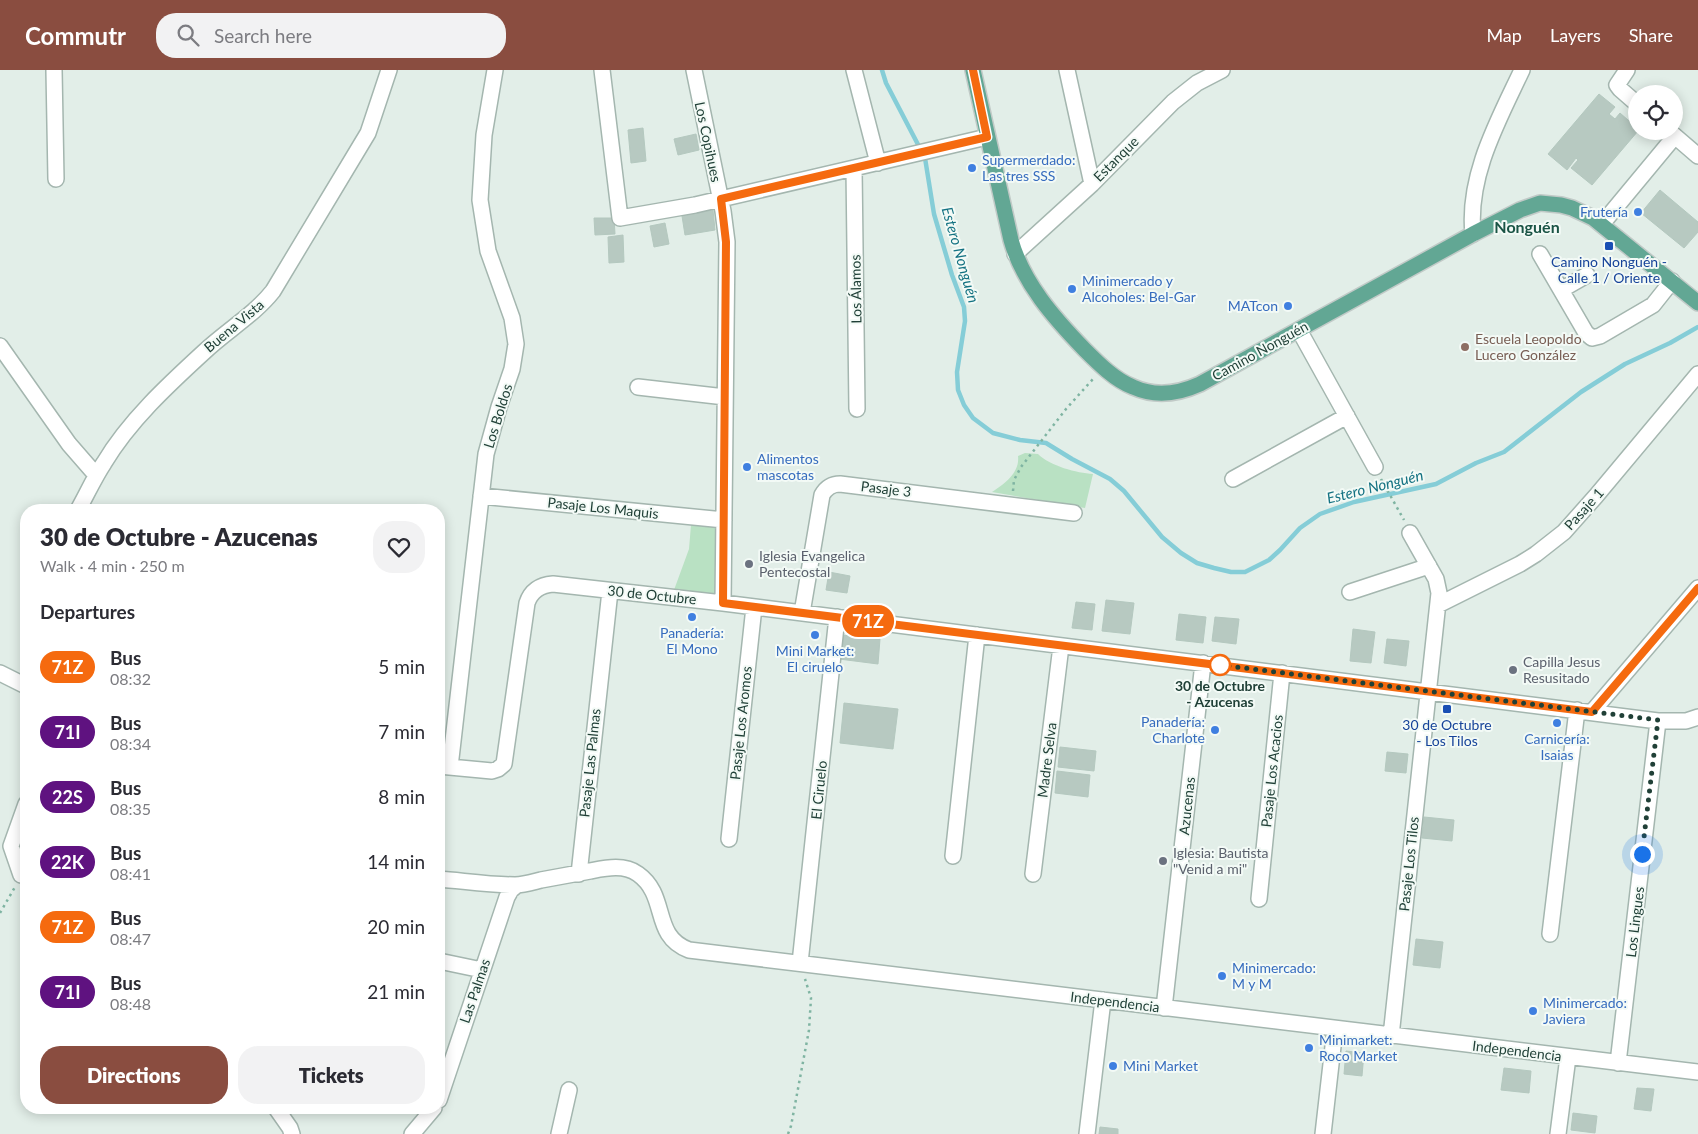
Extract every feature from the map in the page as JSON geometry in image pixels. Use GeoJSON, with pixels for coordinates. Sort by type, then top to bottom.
{"type":"FeatureCollection","features":[{"type":"Feature","properties":{"kind":"main road","name":"Camino Nonguén"},"geometry":{"type":"LineString","coordinates":[[973,70],[1015,254],[1046,306],[1104,368],[1133,388],[1154,393],[1172,393],[1200,384],[1473,234],[1526,207],[1540,204],[1561,205],[1572,208],[1602,224],[1698,303]]}},
{"type":"Feature","properties":{"kind":"street"},"geometry":{"type":"LineString","coordinates":[[54,70],[56,179]]}},
{"type":"Feature","properties":{"kind":"street","name":"Buena Vista"},"geometry":{"type":"LineString","coordinates":[[81,504],[104,462],[130,428],[175,379],[204,351],[261,305],[273,291],[368,133],[389,70]]}},
{"type":"Feature","properties":{"kind":"street","name":"Los Boldos"},"geometry":{"type":"LineString","coordinates":[[445,760],[486,454],[512,369],[516,344],[512,318],[488,251],[480,200],[483,143],[495,70]]}},
{"type":"Feature","properties":{"kind":"street"},"geometry":{"type":"LineString","coordinates":[[602,70],[620,218],[669,211],[987,137]]}},
{"type":"Feature","properties":{"kind":"street","name":"Los Copihues"},"geometry":{"type":"LineString","coordinates":[[694,70],[721,199],[726,242],[723,603]]}},
{"type":"Feature","properties":{"kind":"street"},"geometry":{"type":"LineString","coordinates":[[854,70],[878,163]]}},
{"type":"Feature","properties":{"kind":"street"},"geometry":{"type":"LineString","coordinates":[[1067,70],[1092,184]]}},
{"type":"Feature","properties":{"kind":"street","name":"Estanque"},"geometry":{"type":"LineString","coordinates":[[1015,254],[1092,184],[1173,102],[1197,83],[1222,70]]}},
{"type":"Feature","properties":{"kind":"street"},"geometry":{"type":"LineString","coordinates":[[1473,234],[1473,202],[1480,172],[1493,131],[1522,70]]}},
{"type":"Feature","properties":{"kind":"street"},"geometry":{"type":"LineString","coordinates":[[1627,70],[1618,85],[1628,96]]}},
{"type":"Feature","properties":{"kind":"street"},"geometry":{"type":"LineString","coordinates":[[1602,224],[1667,140]]}},
{"type":"Feature","properties":{"kind":"street"},"geometry":{"type":"LineString","coordinates":[[1679,140],[1698,156]]}},
{"type":"Feature","properties":{"kind":"street","name":"Los Álamos"},"geometry":{"type":"LineString","coordinates":[[854,168],[857,409]]}},
{"type":"Feature","properties":{"kind":"street"},"geometry":{"type":"LineString","coordinates":[[1540,254],[1586,333],[1592,338],[1596,338],[1653,305],[1672,281]]}},
{"type":"Feature","properties":{"kind":"street"},"geometry":{"type":"LineString","coordinates":[[1561,290],[1587,275]]}},
{"type":"Feature","properties":{"kind":"street"},"geometry":{"type":"LineString","coordinates":[[1299,330],[1375,467]]}},
{"type":"Feature","properties":{"kind":"street"},"geometry":{"type":"LineString","coordinates":[[0,346],[69,444],[96,475]]}},
{"type":"Feature","properties":{"kind":"street","name":"Pasaje 1"},"geometry":{"type":"LineString","coordinates":[[1438,605],[1520,564],[1564,532],[1698,374]]}},
{"type":"Feature","properties":{"kind":"street"},"geometry":{"type":"LineString","coordinates":[[638,386],[725,397]]}},
{"type":"Feature","properties":{"kind":"street"},"geometry":{"type":"LineString","coordinates":[[1233,480],[1347,416]]}},
{"type":"Feature","properties":{"kind":"street","name":"Pasaje 3"},"geometry":{"type":"LineString","coordinates":[[802,613],[822,495],[832,485],[840,484],[1074,513]]}},
{"type":"Feature","properties":{"kind":"street","name":"Pasaje Los Maquis"},"geometry":{"type":"LineString","coordinates":[[481,496],[724,520]]}},
{"type":"Feature","properties":{"kind":"street"},"geometry":{"type":"LineString","coordinates":[[1410,533],[1438,586],[1438,605],[1428,692]]}},
{"type":"Feature","properties":{"kind":"street"},"geometry":{"type":"LineString","coordinates":[[1350,592],[1429,566]]}},
{"type":"Feature","properties":{"kind":"street","name":"30 de Octubre"},"geometry":{"type":"LineString","coordinates":[[445,767],[492,771],[504,764],[527,603],[532,594],[541,586],[552,584],[837,617],[1658,720],[1675,722],[1697,721]]}},
{"type":"Feature","properties":{"kind":"street"},"geometry":{"type":"LineString","coordinates":[[1592,712],[1698,588]]}},
{"type":"Feature","properties":{"kind":"street","name":"Pasaje Las Palmas"},"geometry":{"type":"LineString","coordinates":[[579,874],[610,591]]}},
{"type":"Feature","properties":{"kind":"street","name":"Pasaje Los Aromos"},"geometry":{"type":"LineString","coordinates":[[729,839],[754,607]]}},
{"type":"Feature","properties":{"kind":"street","name":"El Ciruelo"},"geometry":{"type":"LineString","coordinates":[[800,963],[837,617]]}},
{"type":"Feature","properties":{"kind":"street"},"geometry":{"type":"LineString","coordinates":[[953,856],[977,635]]}},
{"type":"Feature","properties":{"kind":"street","name":"Madre Selva"},"geometry":{"type":"LineString","coordinates":[[1033,874],[1061,646]]}},
{"type":"Feature","properties":{"kind":"street","name":"Azucenas"},"geometry":{"type":"LineString","coordinates":[[1164,1008],[1203,663]]}},
{"type":"Feature","properties":{"kind":"street"},"geometry":{"type":"LineString","coordinates":[[0,673],[20,683]]}},
{"type":"Feature","properties":{"kind":"street","name":"Pasaje Los Acacios"},"geometry":{"type":"LineString","coordinates":[[1258,899],[1282,673]]}},
{"type":"Feature","properties":{"kind":"street","name":"Pasaje Los Tilos"},"geometry":{"type":"LineString","coordinates":[[1391,1036],[1428,692]]}},
{"type":"Feature","properties":{"kind":"street"},"geometry":{"type":"LineString","coordinates":[[1550,934],[1576,710]]}},
{"type":"Feature","properties":{"kind":"street","name":"Los Lingues"},"geometry":{"type":"LineString","coordinates":[[1618,1063],[1658,720]]}},
{"type":"Feature","properties":{"kind":"street"},"geometry":{"type":"LineString","coordinates":[[20,821],[11,846],[20,872]]}},
{"type":"Feature","properties":{"kind":"street","name":"Independencia"},"geometry":{"type":"LineString","coordinates":[[579,874],[616,867],[638,873],[654,891],[664,926],[670,938],[681,947],[689,950],[1698,1072]]}},
{"type":"Feature","properties":{"kind":"street"},"geometry":{"type":"LineString","coordinates":[[445,880],[517,885],[579,874]]}},
{"type":"Feature","properties":{"kind":"street","name":"Las Palmas"},"geometry":{"type":"LineString","coordinates":[[446,1055],[482,970],[507,897],[517,885]]}},
{"type":"Feature","properties":{"kind":"street"},"geometry":{"type":"LineString","coordinates":[[445,962],[482,970]]}},
{"type":"Feature","properties":{"kind":"street"},"geometry":{"type":"LineString","coordinates":[[1087,1134],[1103,1000]]}},
{"type":"Feature","properties":{"kind":"street"},"geometry":{"type":"LineString","coordinates":[[1323,1134],[1335,1029]]}},
{"type":"Feature","properties":{"kind":"street"},"geometry":{"type":"LineString","coordinates":[[1558,1134],[1568,1057]]}},
{"type":"Feature","properties":{"kind":"street"},"geometry":{"type":"LineString","coordinates":[[559,1134],[569,1090]]}},
{"type":"Feature","properties":{"kind":"street"},"geometry":{"type":"LineString","coordinates":[[280,1114],[292,1134]]}},
{"type":"Feature","properties":{"kind":"street"},"geometry":{"type":"LineString","coordinates":[[412,1134],[429,1114]]}},
{"type":"Feature","properties":{"kind":"path"},"geometry":{"type":"LineString","coordinates":[[1021,467],[1066,409],[1104,368]]}},
{"type":"Feature","properties":{"kind":"path"},"geometry":{"type":"LineString","coordinates":[[1382,481],[1401,516]]}},
{"type":"Feature","properties":{"kind":"path"},"geometry":{"type":"LineString","coordinates":[[0,913],[20,877]]}},
{"type":"Feature","properties":{"kind":"path"},"geometry":{"type":"LineString","coordinates":[[788,1134],[809,1030],[811,998],[800,963]]}},
{"type":"Feature","properties":{"kind":"green space"},"geometry":{"type":"Polygon","coordinates":[[[1025,453],[1038,454],[1049,462],[1064,468],[1093,474],[1085,508],[992,492],[1014,473],[1018,456],[1025,453]]]}},
{"type":"Feature","properties":{"kind":"green space"},"geometry":{"type":"Polygon","coordinates":[[[721,524],[721,600],[674,590],[689,549],[691,525],[721,524]]]}},
{"type":"Feature","properties":{"kind":"building"},"geometry":{"type":"Polygon","coordinates":[[[1599,94],[1615,107],[1609,114],[1615,119],[1620,113],[1628,120],[1628,140],[1630,140],[1592,185],[1571,168],[1578,160],[1576,158],[1567,170],[1548,154],[1599,94]]]}},
{"type":"Feature","properties":{"kind":"building"},"geometry":{"type":"Polygon","coordinates":[[[643,128],[646,161],[631,163],[628,130],[643,128]]]}},
{"type":"Feature","properties":{"kind":"building"},"geometry":{"type":"Polygon","coordinates":[[[696,134],[699,150],[678,155],[674,139],[696,134]]]}},
{"type":"Feature","properties":{"kind":"building"},"geometry":{"type":"Polygon","coordinates":[[[1660,190],[1698,222],[1698,232],[1684,248],[1641,213],[1660,190]]]}},
{"type":"Feature","properties":{"kind":"building"},"geometry":{"type":"Polygon","coordinates":[[[713,210],[715,230],[685,235],[682,216],[713,210]]]}},
{"type":"Feature","properties":{"kind":"building"},"geometry":{"type":"Polygon","coordinates":[[[594,218],[614,218],[615,234],[595,235],[594,218]]]}},
{"type":"Feature","properties":{"kind":"building"},"geometry":{"type":"Polygon","coordinates":[[[665,223],[669,244],[654,247],[650,226],[665,223]]]}},
{"type":"Feature","properties":{"kind":"building"},"geometry":{"type":"Polygon","coordinates":[[[623,235],[624,262],[609,263],[608,237],[623,235]]]}},
{"type":"Feature","properties":{"kind":"building"},"geometry":{"type":"Polygon","coordinates":[[[829,572],[850,576],[847,593],[826,590],[829,572]]]}},
{"type":"Feature","properties":{"kind":"building"},"geometry":{"type":"Polygon","coordinates":[[[1106,600],[1134,603],[1130,634],[1102,631],[1106,600]]]}},
{"type":"Feature","properties":{"kind":"building"},"geometry":{"type":"Polygon","coordinates":[[[1076,602],[1095,604],[1092,630],[1072,628],[1076,602]]]}},
{"type":"Feature","properties":{"kind":"building"},"geometry":{"type":"Polygon","coordinates":[[[1179,614],[1206,617],[1203,643],[1176,640],[1179,614]]]}},
{"type":"Feature","properties":{"kind":"building"},"geometry":{"type":"Polygon","coordinates":[[[1215,617],[1239,619],[1236,644],[1212,641],[1215,617]]]}},
{"type":"Feature","properties":{"kind":"building"},"geometry":{"type":"Polygon","coordinates":[[[1353,629],[1375,632],[1371,663],[1350,661],[1353,629]]]}},
{"type":"Feature","properties":{"kind":"building"},"geometry":{"type":"Polygon","coordinates":[[[842,635],[880,639],[878,664],[839,659],[842,635]]]}},
{"type":"Feature","properties":{"kind":"building"},"geometry":{"type":"Polygon","coordinates":[[[1387,639],[1409,641],[1406,666],[1384,663],[1387,639]]]}},
{"type":"Feature","properties":{"kind":"building"},"geometry":{"type":"Polygon","coordinates":[[[844,703],[898,709],[893,749],[840,743],[844,703]]]}},
{"type":"Feature","properties":{"kind":"building"},"geometry":{"type":"Polygon","coordinates":[[[1060,747],[1096,751],[1094,771],[1058,767],[1060,747]]]}},
{"type":"Feature","properties":{"kind":"building"},"geometry":{"type":"Polygon","coordinates":[[[1387,752],[1408,754],[1406,773],[1385,771],[1387,752]]]}},
{"type":"Feature","properties":{"kind":"building"},"geometry":{"type":"Polygon","coordinates":[[[1057,771],[1090,775],[1088,797],[1055,793],[1057,771]]]}},
{"type":"Feature","properties":{"kind":"building"},"geometry":{"type":"Polygon","coordinates":[[[1424,817],[1454,820],[1452,841],[1422,838],[1424,817]]]}},
{"type":"Feature","properties":{"kind":"building"},"geometry":{"type":"Polygon","coordinates":[[[1416,939],[1443,942],[1440,968],[1413,965],[1416,939]]]}},
{"type":"Feature","properties":{"kind":"building"},"geometry":{"type":"Polygon","coordinates":[[[1346,1051],[1364,1053],[1362,1076],[1344,1074],[1346,1051]]]}},
{"type":"Feature","properties":{"kind":"building"},"geometry":{"type":"Polygon","coordinates":[[[1504,1068],[1531,1071],[1529,1093],[1501,1090],[1504,1068]]]}},
{"type":"Feature","properties":{"kind":"building"},"geometry":{"type":"Polygon","coordinates":[[[1637,1088],[1654,1089],[1651,1111],[1634,1109],[1637,1088]]]}},
{"type":"Feature","properties":{"kind":"building"},"geometry":{"type":"Polygon","coordinates":[[[1573,1113],[1597,1116],[1595,1133],[1571,1130],[1573,1113]]]}},
{"type":"Feature","properties":{"kind":"building"},"geometry":{"type":"Polygon","coordinates":[[[1100,1127],[1118,1129],[1118,1134],[1099,1134],[1100,1127]]]}},
{"type":"Feature","properties":{"kind":"waterway","name":"Estero Nonguén"},"geometry":{"type":"LineString","coordinates":[[882,70],[886,83],[925,158],[934,214],[952,275],[964,307],[965,321],[957,372],[958,390],[964,405],[973,418],[993,433],[1020,440],[1046,443],[1110,479],[1124,491],[1162,537],[1181,553],[1197,563],[1231,572],[1245,572],[1269,560],[1300,528],[1320,514],[1354,502],[1436,484],[1476,463],[1504,452],[1581,392],[1625,364],[1670,343],[1698,327]]}},
{"type":"Feature","properties":{"kind":"bus line","name":"71Z"},"geometry":{"type":"LineString","coordinates":[[973,70],[987,137],[721,199],[724,211],[726,242],[723,603],[1592,712],[1698,588]]}},
{"type":"Feature","properties":{"kind":"place","name":"Supermerdado: Las tres SSS"},"geometry":{"type":"Point","coordinates":[972,168]}},
{"type":"Feature","properties":{"kind":"place","name":"Frutería"},"geometry":{"type":"Point","coordinates":[1638,212]}},
{"type":"Feature","properties":{"kind":"place","name":"Camino Nonguén - Calle 1 / Oriente"},"geometry":{"type":"Point","coordinates":[1609,246]}},
{"type":"Feature","properties":{"kind":"place","name":"Minimercado y Alcoholes: Bel-Gar"},"geometry":{"type":"Point","coordinates":[1072,289]}},
{"type":"Feature","properties":{"kind":"place","name":"MATcon"},"geometry":{"type":"Point","coordinates":[1288,306]}},
{"type":"Feature","properties":{"kind":"place","name":"Escuela Leopoldo Lucero González"},"geometry":{"type":"Point","coordinates":[1465,347]}},
{"type":"Feature","properties":{"kind":"place","name":"Alimentos mascotas"},"geometry":{"type":"Point","coordinates":[747,467]}},
{"type":"Feature","properties":{"kind":"place","name":"Iglesia Evangelica Pentecostal"},"geometry":{"type":"Point","coordinates":[749,564]}},
{"type":"Feature","properties":{"kind":"place","name":"Panadería: El Mono"},"geometry":{"type":"Point","coordinates":[692,617]}},
{"type":"Feature","properties":{"kind":"place","name":"Mini Market: El ciruelo"},"geometry":{"type":"Point","coordinates":[815,635]}},
{"type":"Feature","properties":{"kind":"place","name":"30 de Octubre - Azucenas"},"geometry":{"type":"Point","coordinates":[1220,665]}},
{"type":"Feature","properties":{"kind":"place","name":"Capilla Jesus Resusitado"},"geometry":{"type":"Point","coordinates":[1513,670]}},
{"type":"Feature","properties":{"kind":"place","name":"30 de Octubre - Los Tilos"},"geometry":{"type":"Point","coordinates":[1447,709]}},
{"type":"Feature","properties":{"kind":"place","name":"Carnicería: Isaias"},"geometry":{"type":"Point","coordinates":[1557,723]}},
{"type":"Feature","properties":{"kind":"place","name":"Panadería: Charlote"},"geometry":{"type":"Point","coordinates":[1215,730]}},
{"type":"Feature","properties":{"kind":"place","name":"Iglesia: Bautista \"Venid a mi\""},"geometry":{"type":"Point","coordinates":[1163,861]}},
{"type":"Feature","properties":{"kind":"place","name":"Minimercado: M y M"},"geometry":{"type":"Point","coordinates":[1222,976]}},
{"type":"Feature","properties":{"kind":"place","name":"Minimercado: Javiera"},"geometry":{"type":"Point","coordinates":[1533,1011]}},
{"type":"Feature","properties":{"kind":"place","name":"Minimarket: Roco Market"},"geometry":{"type":"Point","coordinates":[1309,1048]}},
{"type":"Feature","properties":{"kind":"place","name":"Mini Market"},"geometry":{"type":"Point","coordinates":[1113,1066]}},
{"type":"Feature","properties":{"kind":"district","name":"Nonguén"},"geometry":{"type":"Point","coordinates":[1527,227]}},
{"type":"Feature","properties":{"kind":"route"},"geometry":{"type":"LineString","coordinates":[[1220,665],[1658,720],[1642,854]]}}]}
